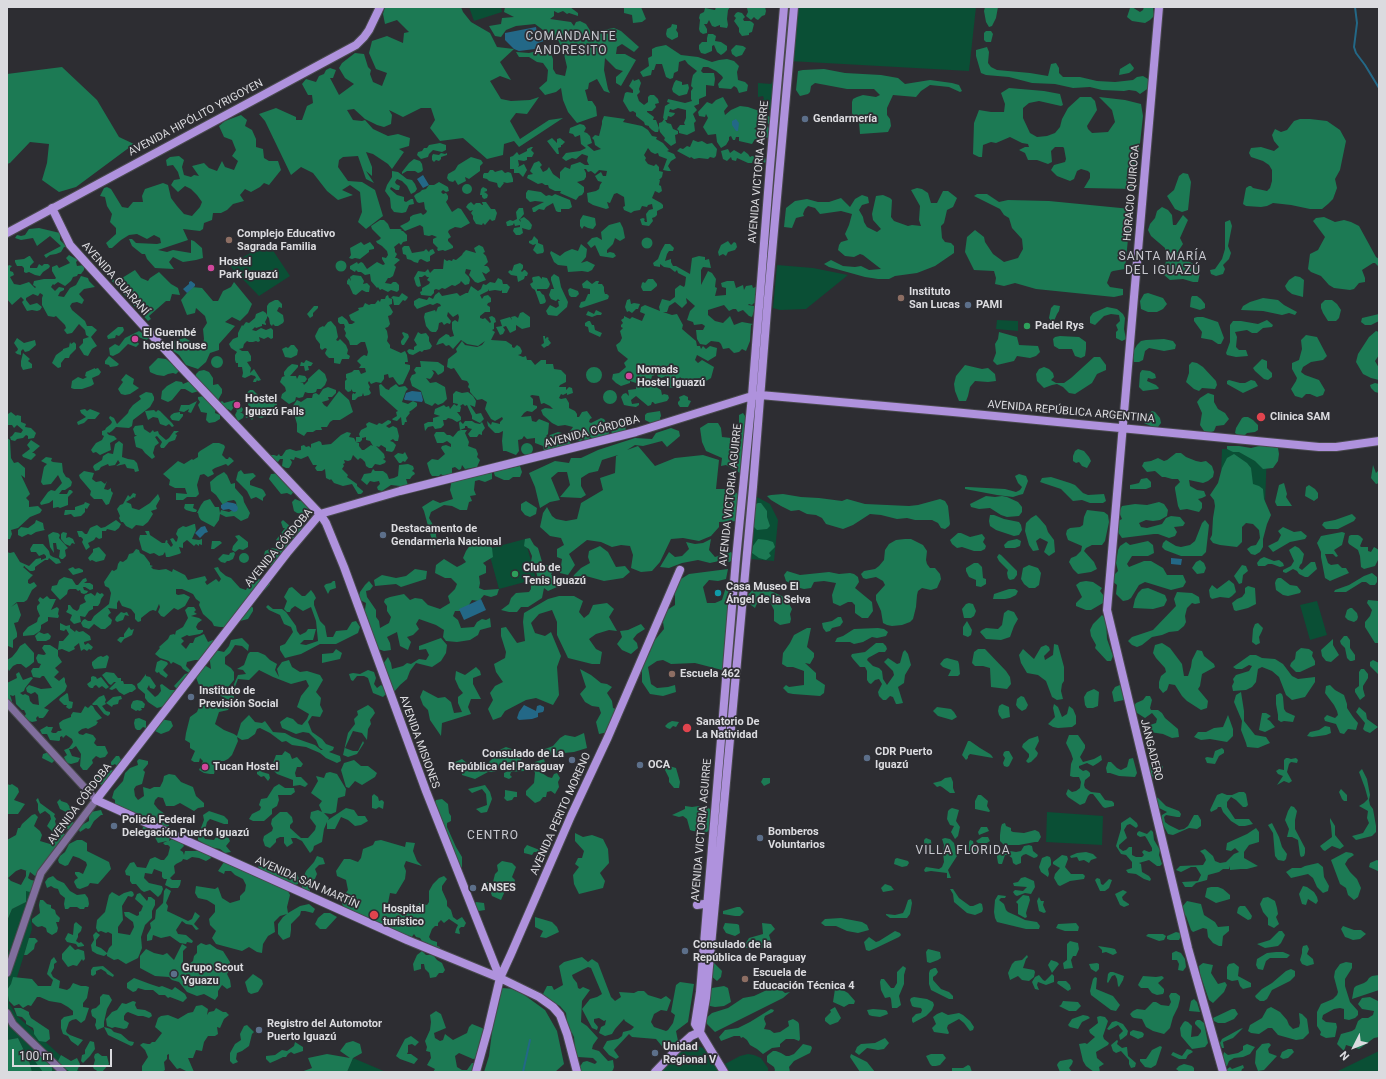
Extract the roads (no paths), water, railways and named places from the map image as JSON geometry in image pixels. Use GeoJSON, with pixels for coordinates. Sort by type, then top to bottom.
{"type":"FeatureCollection","features":[{"type":"Feature","properties":{"kind":"main road","name":"AVENIDA HIPÓLITO YRIGOYEN"},"geometry":{"type":"LineString","coordinates":[[7,233],[356,45],[369,30],[380,7]]}},
{"type":"Feature","properties":{"kind":"main road","name":"AVENIDA VICTORIA AGUIRRE"},"geometry":{"type":"LineString","coordinates":[[700,1032],[695,1024],[700,992],[706,904],[736,563],[756,395],[769,174],[784,7]]}},
{"type":"Feature","properties":{"kind":"main road","name":"AVENIDA VICTORIA AGUIRRE"},"geometry":{"type":"LineString","coordinates":[[700,1032],[706,998],[716,903],[756,395],[794,7]]}},
{"type":"Feature","properties":{"kind":"main road","name":"HORACIO QUIROGA"},"geometry":{"type":"LineString","coordinates":[[1122,428],[1159,7]]}},
{"type":"Feature","properties":{"kind":"main road","name":"AVENIDA GUARANÍ"},"geometry":{"type":"LineString","coordinates":[[52,208],[70,245],[175,360],[320,514]]}},
{"type":"Feature","properties":{"kind":"main road","name":"AVENIDA REPÚBLICA ARGENTINA"},"geometry":{"type":"LineString","coordinates":[[756,395],[1319,447],[1336,447],[1379,441]]}},
{"type":"Feature","properties":{"kind":"main road","name":"AVENIDA CÓRDOBA"},"geometry":{"type":"LineString","coordinates":[[96,800],[287,553],[320,514],[387,495],[636,432],[756,395]]}},
{"type":"Feature","properties":{"kind":"main road","name":"JANGADERO"},"geometry":{"type":"LineString","coordinates":[[1122,428],[1107,610],[1195,977],[1223,1072]]}},
{"type":"Feature","properties":{"kind":"main road","name":"AVENIDA MISIONES"},"geometry":{"type":"LineString","coordinates":[[320,514],[326,523],[344,567],[426,791],[500,978]]}},
{"type":"Feature","properties":{"kind":"main road","name":"AVENIDA PERITO MORENO"},"geometry":{"type":"LineString","coordinates":[[476,1072],[500,978],[512,954],[571,816],[611,729],[680,570]]}},
{"type":"Feature","properties":{"kind":"main road","name":"AVENIDA SAN MARTÍN"},"geometry":{"type":"LineString","coordinates":[[96,800],[407,940],[500,978],[539,997],[553,1007],[560,1015],[567,1034],[577,1072]]}},
{"type":"Feature","properties":{"kind":"main road"},"geometry":{"type":"LineString","coordinates":[[697,905],[716,903]]}},
{"type":"Feature","properties":{"kind":"main road"},"geometry":{"type":"LineString","coordinates":[[655,1072],[688,1039],[700,1032],[724,1072]]}},
{"type":"Feature","properties":{"kind":"street"},"geometry":{"type":"LineString","coordinates":[[7,703],[96,800]]}},
{"type":"Feature","properties":{"kind":"street","name":"AVENIDA CÓRDOBA"},"geometry":{"type":"LineString","coordinates":[[7,973],[41,873],[96,800]]}},
{"type":"Feature","properties":{"kind":"street"},"geometry":{"type":"LineString","coordinates":[[7,1013],[13,1024],[63,1072]]}},
{"type":"Feature","properties":{"kind":"water"},"geometry":{"type":"Polygon","coordinates":[[[536,27],[538,38],[543,38],[544,41],[538,43],[538,46],[535,49],[519,51],[514,49],[505,40],[505,33],[536,27]]]}},
{"type":"Feature","properties":{"kind":"water"},"geometry":{"type":"Polygon","coordinates":[[[736,119],[739,123],[738,131],[736,131],[732,125],[732,121],[736,119]]]}},
{"type":"Feature","properties":{"kind":"water"},"geometry":{"type":"Polygon","coordinates":[[[423,175],[429,185],[423,188],[417,179],[423,175]]]}},
{"type":"Feature","properties":{"kind":"water"},"geometry":{"type":"Polygon","coordinates":[[[191,281],[195,284],[195,286],[187,293],[183,289],[191,281]]]}},
{"type":"Feature","properties":{"kind":"water"},"geometry":{"type":"Polygon","coordinates":[[[412,391],[421,392],[422,402],[404,399],[406,393],[412,391]]]}},
{"type":"Feature","properties":{"kind":"water"},"geometry":{"type":"Polygon","coordinates":[[[227,502],[236,504],[238,508],[237,511],[234,512],[229,509],[223,510],[221,505],[227,502]]]}},
{"type":"Feature","properties":{"kind":"water"},"geometry":{"type":"Polygon","coordinates":[[[205,526],[208,532],[200,538],[195,533],[201,527],[205,526]]]}},
{"type":"Feature","properties":{"kind":"water"},"geometry":{"type":"Polygon","coordinates":[[[1171,558],[1182,559],[1181,565],[1171,564],[1171,558]]]}},
{"type":"Feature","properties":{"kind":"water"},"geometry":{"type":"Polygon","coordinates":[[[481,599],[486,610],[464,620],[459,609],[481,599]]]}},
{"type":"Feature","properties":{"kind":"water"},"geometry":{"type":"Polygon","coordinates":[[[524,705],[536,711],[537,706],[540,705],[544,707],[544,710],[543,712],[538,713],[538,717],[519,720],[517,718],[519,712],[524,705]]]}},
{"type":"Feature","properties":{"kind":"waterway"},"geometry":{"type":"LineString","coordinates":[[1355,7],[1357,23],[1354,47],[1356,53],[1379,88]]}},
{"type":"Feature","properties":{"kind":"waterway"},"geometry":{"type":"LineString","coordinates":[[523,1072],[530,1040]]}},
{"type":"Feature","properties":{"kind":"place","name":"Gendarmería"},"geometry":{"type":"Point","coordinates":[805,119]}},
{"type":"Feature","properties":{"kind":"place","name":"Complejo Educativo Sagrada Familia"},"geometry":{"type":"Point","coordinates":[229,240]}},
{"type":"Feature","properties":{"kind":"place","name":"Hostel Park Iguazú"},"geometry":{"type":"Point","coordinates":[211,268]}},
{"type":"Feature","properties":{"kind":"place","name":"Instituto San Lucas"},"geometry":{"type":"Point","coordinates":[901,298]}},
{"type":"Feature","properties":{"kind":"place","name":"PAMI"},"geometry":{"type":"Point","coordinates":[968,305]}},
{"type":"Feature","properties":{"kind":"place","name":"Padel Rys"},"geometry":{"type":"Point","coordinates":[1027,326]}},
{"type":"Feature","properties":{"kind":"place","name":"El Guembé hostel house"},"geometry":{"type":"Point","coordinates":[135,339]}},
{"type":"Feature","properties":{"kind":"place","name":"Nomads Hostel Iguazú"},"geometry":{"type":"Point","coordinates":[629,376]}},
{"type":"Feature","properties":{"kind":"place","name":"Hostel Iguazú Falls"},"geometry":{"type":"Point","coordinates":[237,405]}},
{"type":"Feature","properties":{"kind":"place","name":"Clinica SAM"},"geometry":{"type":"Point","coordinates":[1261,417]}},
{"type":"Feature","properties":{"kind":"place","name":"Destacamento de Gendarmerìa Nacional"},"geometry":{"type":"Point","coordinates":[383,535]}},
{"type":"Feature","properties":{"kind":"place","name":"Club de Tenis Iguazú"},"geometry":{"type":"Point","coordinates":[515,574]}},
{"type":"Feature","properties":{"kind":"place","name":"Casa Museo El Ángel de la Selva"},"geometry":{"type":"Point","coordinates":[718,593]}},
{"type":"Feature","properties":{"kind":"place","name":"Escuela 462"},"geometry":{"type":"Point","coordinates":[672,674]}},
{"type":"Feature","properties":{"kind":"place","name":"Instituto de Previsión Social"},"geometry":{"type":"Point","coordinates":[191,697]}},
{"type":"Feature","properties":{"kind":"place","name":"Sanatorio De La Natividad"},"geometry":{"type":"Point","coordinates":[687,728]}},
{"type":"Feature","properties":{"kind":"place","name":"CDR Puerto Iguazú"},"geometry":{"type":"Point","coordinates":[867,758]}},
{"type":"Feature","properties":{"kind":"place","name":"Consulado de La República del Paraguay"},"geometry":{"type":"Point","coordinates":[572,760]}},
{"type":"Feature","properties":{"kind":"place","name":"OCA"},"geometry":{"type":"Point","coordinates":[640,765]}},
{"type":"Feature","properties":{"kind":"place","name":"Tucan Hostel"},"geometry":{"type":"Point","coordinates":[205,767]}},
{"type":"Feature","properties":{"kind":"place","name":"Policía Federal Delegación Puerto Iguazú"},"geometry":{"type":"Point","coordinates":[114,826]}},
{"type":"Feature","properties":{"kind":"place","name":"Bomberos Voluntarios"},"geometry":{"type":"Point","coordinates":[760,838]}},
{"type":"Feature","properties":{"kind":"place","name":"ANSES"},"geometry":{"type":"Point","coordinates":[473,888]}},
{"type":"Feature","properties":{"kind":"place","name":"Hospital turistico"},"geometry":{"type":"Point","coordinates":[374,915]}},
{"type":"Feature","properties":{"kind":"place","name":"Consulado de la República de Paraguay"},"geometry":{"type":"Point","coordinates":[685,951]}},
{"type":"Feature","properties":{"kind":"place","name":"Grupo Scout Yguazu"},"geometry":{"type":"Point","coordinates":[174,974]}},
{"type":"Feature","properties":{"kind":"place","name":"Escuela de Educación Técnica 4"},"geometry":{"type":"Point","coordinates":[745,979]}},
{"type":"Feature","properties":{"kind":"place","name":"Registro del Automotor Puerto Iguazú"},"geometry":{"type":"Point","coordinates":[259,1030]}},
{"type":"Feature","properties":{"kind":"place","name":"Unidad Regional V"},"geometry":{"type":"Point","coordinates":[655,1053]}},
{"type":"Feature","properties":{"kind":"district","name":"COMANDANTE ANDRESITO"},"geometry":{"type":"Point","coordinates":[571,44]}},
{"type":"Feature","properties":{"kind":"district","name":"SANTA MARÍA DEL IGUAZÚ"},"geometry":{"type":"Point","coordinates":[1163,264]}},
{"type":"Feature","properties":{"kind":"district","name":"CENTRO"},"geometry":{"type":"Point","coordinates":[493,836]}},
{"type":"Feature","properties":{"kind":"district","name":"VILLA FLORIDA"},"geometry":{"type":"Point","coordinates":[963,851]}}]}
